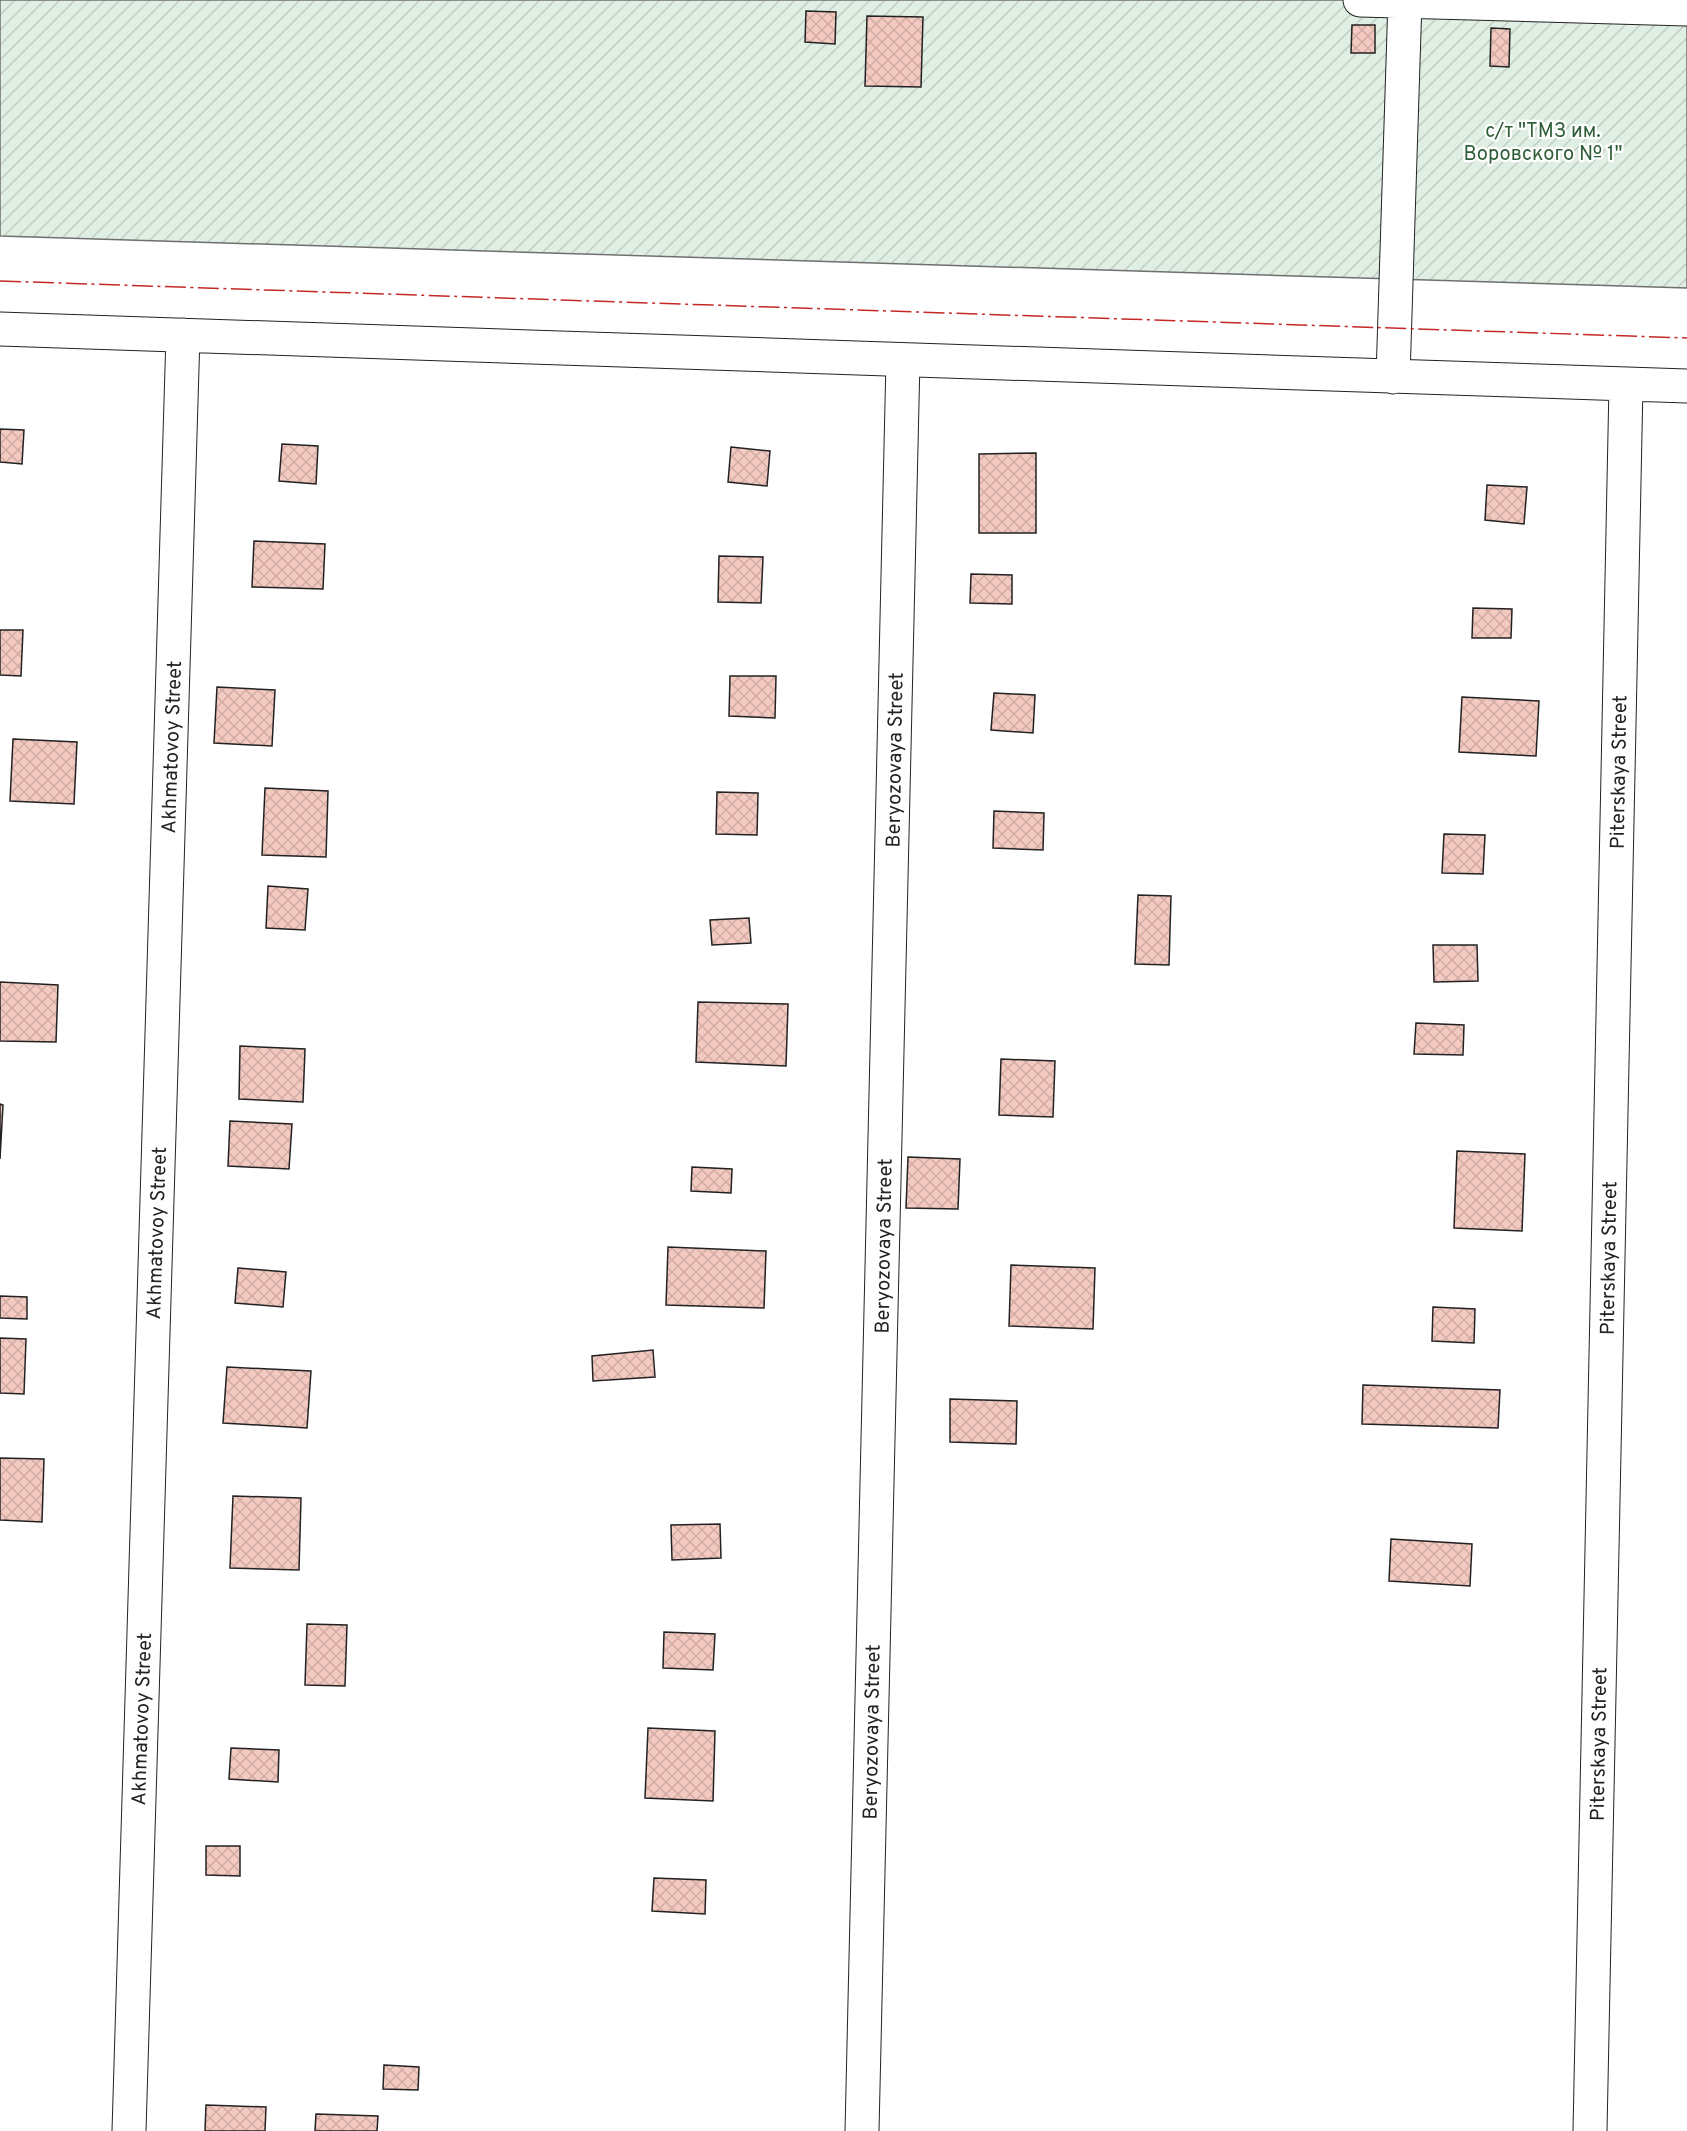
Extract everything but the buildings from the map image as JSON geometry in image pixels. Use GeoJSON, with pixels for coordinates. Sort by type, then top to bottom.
{"type":"FeatureCollection","features":[{"type":"Feature","properties":{"kind":"street"},"geometry":{"type":"LineString","coordinates":[[1360,0],[1687,9]]}},
{"type":"Feature","properties":{"kind":"street"},"geometry":{"type":"LineString","coordinates":[[1393,377],[1405,1]]}},
{"type":"Feature","properties":{"kind":"street"},"geometry":{"type":"LineString","coordinates":[[0,329],[1687,386]]}},
{"type":"Feature","properties":{"kind":"street","name":"Akhmatovoy Street"},"geometry":{"type":"LineString","coordinates":[[129,2131],[183,335]]}},
{"type":"Feature","properties":{"kind":"street","name":"Beryozovaya Street"},"geometry":{"type":"LineString","coordinates":[[862,2131],[903,360]]}},
{"type":"Feature","properties":{"kind":"street","name":"Piterskaya Street"},"geometry":{"type":"LineString","coordinates":[[1590,2131],[1626,385]]}},
{"type":"Feature","properties":{"kind":"green space","name":"с/т \"ТМЗ им. Воровского № 1\""},"geometry":{"type":"Polygon","coordinates":[[[0,0],[1687,0],[1687,288],[0,236],[0,0]]]}},
{"type":"Feature","properties":{"kind":"power"},"geometry":{"type":"LineString","coordinates":[[0,281],[1687,338]]}}]}
